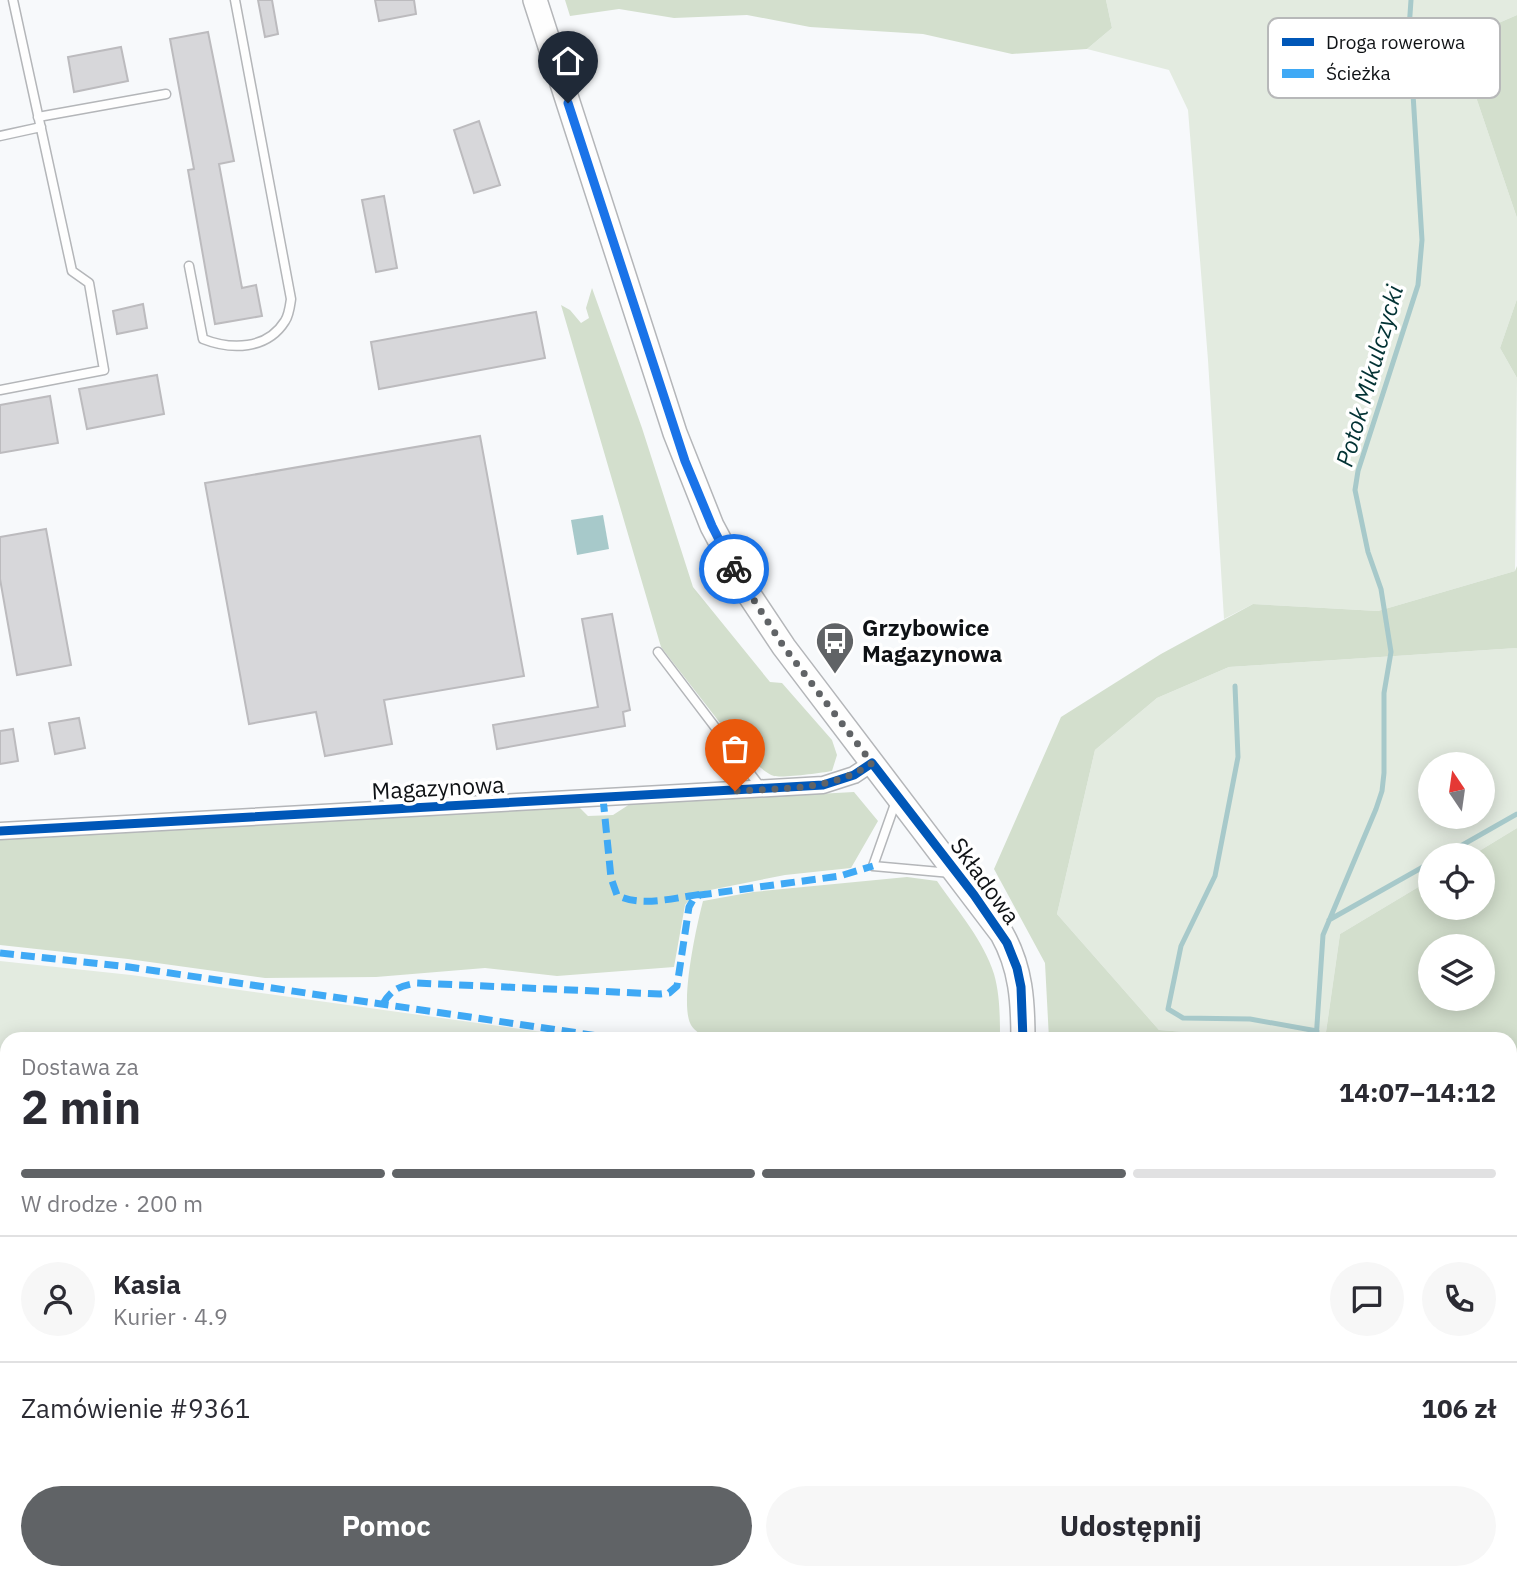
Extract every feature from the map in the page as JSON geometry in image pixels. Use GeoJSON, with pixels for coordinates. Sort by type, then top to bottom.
{"type":"FeatureCollection","features":[{"type":"Feature","properties":{"kind":"main road","name":"Składowa"},"geometry":{"type":"LineString","coordinates":[[535,0],[675,433],[704,509],[735,572],[766,621],[993,920],[1013,955],[1021,987],[1023,1032]]}},
{"type":"Feature","properties":{"kind":"street","name":"Magazynowa"},"geometry":{"type":"LineString","coordinates":[[0,831],[762,789],[834,782],[854,775],[872,763]]}},
{"type":"Feature","properties":{"kind":"lane"},"geometry":{"type":"LineString","coordinates":[[0,390],[104,370],[89,283],[72,271],[13,0]]}},
{"type":"Feature","properties":{"kind":"lane"},"geometry":{"type":"LineString","coordinates":[[189,265],[203,339],[239,347],[265,341],[286,321],[291,299],[235,0]]}},
{"type":"Feature","properties":{"kind":"lane"},"geometry":{"type":"LineString","coordinates":[[38,117],[166,94]]}},
{"type":"Feature","properties":{"kind":"lane"},"geometry":{"type":"LineString","coordinates":[[0,136],[41,127]]}},
{"type":"Feature","properties":{"kind":"lane"},"geometry":{"type":"LineString","coordinates":[[658,652],[762,789]]}},
{"type":"Feature","properties":{"kind":"lane"},"geometry":{"type":"LineString","coordinates":[[898,797],[873,866],[958,873]]}},
{"type":"Feature","properties":{"kind":"shaded area"},"geometry":{"type":"Polygon","coordinates":[[[1106,0],[1517,0],[1517,15],[1500,22],[1500,18],[1268,18],[1268,98],[1476,98],[1517,218],[1517,299],[1500,348],[1517,378],[1515,571],[1378,611],[1253,604],[1224,619],[1208,360],[1188,110],[1169,70],[1087,49],[1112,28],[1106,0]]]}},
{"type":"Feature","properties":{"kind":"shaded area"},"geometry":{"type":"Polygon","coordinates":[[[1517,648],[1517,828],[1492,843],[1418,843],[1418,887],[1340,934],[1326,1032],[1159,1030],[1057,914],[1095,750],[1157,698],[1229,667],[1517,648]]]}},
{"type":"Feature","properties":{"kind":"shaded area"},"geometry":{"type":"Polygon","coordinates":[[[0,961],[131,975],[542,1032],[0,1032],[0,961]]]}},
{"type":"Feature","properties":{"kind":"green space"},"geometry":{"type":"Polygon","coordinates":[[[565,0],[1106,0],[1112,28],[1087,49],[1012,54],[923,34],[810,27],[747,15],[674,18],[619,9],[570,16],[565,0]]]}},
{"type":"Feature","properties":{"kind":"green space"},"geometry":{"type":"Polygon","coordinates":[[[1517,15],[1517,218],[1476,98],[1500,98],[1500,22],[1517,15]]]}},
{"type":"Feature","properties":{"kind":"green space"},"geometry":{"type":"Polygon","coordinates":[[[592,288],[642,428],[693,587],[770,682],[782,683],[832,740],[837,755],[832,771],[774,776],[763,770],[745,755],[661,647],[561,305],[570,310],[581,323],[589,318],[586,308],[592,288]]]}},
{"type":"Feature","properties":{"kind":"green space"},"geometry":{"type":"Polygon","coordinates":[[[1517,299],[1517,378],[1500,348],[1517,299]]]}},
{"type":"Feature","properties":{"kind":"green space"},"geometry":{"type":"Polygon","coordinates":[[[1517,566],[1517,648],[1229,667],[1157,698],[1095,750],[1057,914],[1159,1030],[1185,1032],[1049,1032],[1045,963],[994,869],[1061,717],[1161,654],[1253,604],[1378,611],[1515,571],[1517,566]]]}},
{"type":"Feature","properties":{"kind":"green space"},"geometry":{"type":"Polygon","coordinates":[[[854,792],[878,821],[851,868],[785,875],[695,893],[685,905],[674,967],[557,976],[485,968],[376,977],[265,978],[0,945],[0,840],[579,807],[588,816],[613,815],[630,804],[854,792]]]}},
{"type":"Feature","properties":{"kind":"green space"},"geometry":{"type":"Polygon","coordinates":[[[1517,828],[1517,1032],[1326,1032],[1340,934],[1418,887],[1418,920],[1495,920],[1495,843],[1492,843],[1517,828]]]}},
{"type":"Feature","properties":{"kind":"green space"},"geometry":{"type":"Polygon","coordinates":[[[907,877],[937,881],[969,926],[990,962],[997,990],[1000,1032],[697,1032],[691,1025],[687,1000],[693,945],[703,901],[753,892],[907,877]]]}},
{"type":"Feature","properties":{"kind":"water"},"geometry":{"type":"Polygon","coordinates":[[[603,515],[609,549],[577,555],[571,520],[603,515]]]}},
{"type":"Feature","properties":{"kind":"building"},"geometry":{"type":"Polygon","coordinates":[[[258,0],[272,0],[278,34],[265,37],[258,0]]]}},
{"type":"Feature","properties":{"kind":"building"},"geometry":{"type":"Polygon","coordinates":[[[375,0],[414,0],[416,14],[379,21],[375,0]]]}},
{"type":"Feature","properties":{"kind":"building"},"geometry":{"type":"Polygon","coordinates":[[[208,32],[234,161],[219,164],[242,288],[256,285],[262,316],[215,324],[188,170],[194,169],[170,39],[208,32]]]}},
{"type":"Feature","properties":{"kind":"building"},"geometry":{"type":"Polygon","coordinates":[[[121,47],[128,81],[74,92],[68,57],[121,47]]]}},
{"type":"Feature","properties":{"kind":"building"},"geometry":{"type":"Polygon","coordinates":[[[479,121],[500,185],[474,193],[454,130],[479,121]]]}},
{"type":"Feature","properties":{"kind":"building"},"geometry":{"type":"Polygon","coordinates":[[[384,196],[397,268],[376,272],[362,200],[384,196]]]}},
{"type":"Feature","properties":{"kind":"building"},"geometry":{"type":"Polygon","coordinates":[[[143,304],[147,328],[117,334],[113,311],[143,304]]]}},
{"type":"Feature","properties":{"kind":"building"},"geometry":{"type":"Polygon","coordinates":[[[536,312],[545,358],[379,389],[371,342],[536,312]]]}},
{"type":"Feature","properties":{"kind":"building"},"geometry":{"type":"Polygon","coordinates":[[[157,375],[164,414],[87,429],[79,389],[157,375]]]}},
{"type":"Feature","properties":{"kind":"building"},"geometry":{"type":"Polygon","coordinates":[[[50,396],[58,443],[0,453],[0,405],[50,396]]]}},
{"type":"Feature","properties":{"kind":"building"},"geometry":{"type":"Polygon","coordinates":[[[480,436],[524,676],[384,700],[392,744],[325,756],[316,712],[249,724],[205,483],[480,436]]]}},
{"type":"Feature","properties":{"kind":"building"},"geometry":{"type":"Polygon","coordinates":[[[46,529],[71,665],[17,675],[0,579],[0,537],[46,529]]]}},
{"type":"Feature","properties":{"kind":"building"},"geometry":{"type":"Polygon","coordinates":[[[612,614],[630,710],[623,712],[625,726],[497,749],[493,725],[598,707],[582,619],[612,614]]]}},
{"type":"Feature","properties":{"kind":"building"},"geometry":{"type":"Polygon","coordinates":[[[79,718],[85,748],[55,754],[49,723],[79,718]]]}},
{"type":"Feature","properties":{"kind":"building"},"geometry":{"type":"Polygon","coordinates":[[[13,729],[18,761],[0,764],[0,731],[13,729]]]}},
{"type":"Feature","properties":{"kind":"waterway","name":"Potok Mikulczycki"},"geometry":{"type":"LineString","coordinates":[[1410,18],[1411,0]]}},
{"type":"Feature","properties":{"kind":"waterway","name":"Potok Mikulczycki"},"geometry":{"type":"LineString","coordinates":[[1317,1032],[1323,935],[1376,809],[1384,773],[1384,693],[1391,652],[1381,589],[1368,552],[1355,490],[1358,471],[1418,285],[1422,240],[1413,98]]}},
{"type":"Feature","properties":{"kind":"waterway"},"geometry":{"type":"LineString","coordinates":[[1235,686],[1238,757],[1215,876],[1181,946],[1168,1009],[1183,1018],[1250,1019],[1317,1031]]}},
{"type":"Feature","properties":{"kind":"waterway"},"geometry":{"type":"LineString","coordinates":[[1466,843],[1517,814]]}},
{"type":"Feature","properties":{"kind":"waterway"},"geometry":{"type":"LineString","coordinates":[[1329,920],[1418,870]]}},
{"type":"Feature","properties":{"kind":"marked path"},"geometry":{"type":"LineString","coordinates":[[603,798],[611,878],[617,895],[648,901],[703,894]]}},
{"type":"Feature","properties":{"kind":"marked path"},"geometry":{"type":"LineString","coordinates":[[383,1004],[397,989],[417,983],[669,993],[677,986],[689,907],[700,895],[840,876],[873,866]]}},
{"type":"Feature","properties":{"kind":"marked path"},"geometry":{"type":"LineString","coordinates":[[0,953],[129,967],[572,1032]]}},
{"type":"Feature","properties":{"kind":"cycle path"},"geometry":{"type":"LineString","coordinates":[[0,831],[823,785],[854,775],[872,763],[974,895],[1007,943],[1021,987],[1023,1032]]}},
{"type":"Feature","properties":{"kind":"way so far"},"geometry":{"type":"LineString","coordinates":[[734,569],[784,647],[872,763],[854,775],[823,785],[735,791]]}},
{"type":"Feature","properties":{"kind":"place","name":"Grzybowice Magazynowa"},"geometry":{"type":"Point","coordinates":[835,675]}},
{"type":"Feature","properties":{"kind":"route"},"geometry":{"type":"LineString","coordinates":[[568,103],[685,461],[712,526],[734,569]]}}]}
